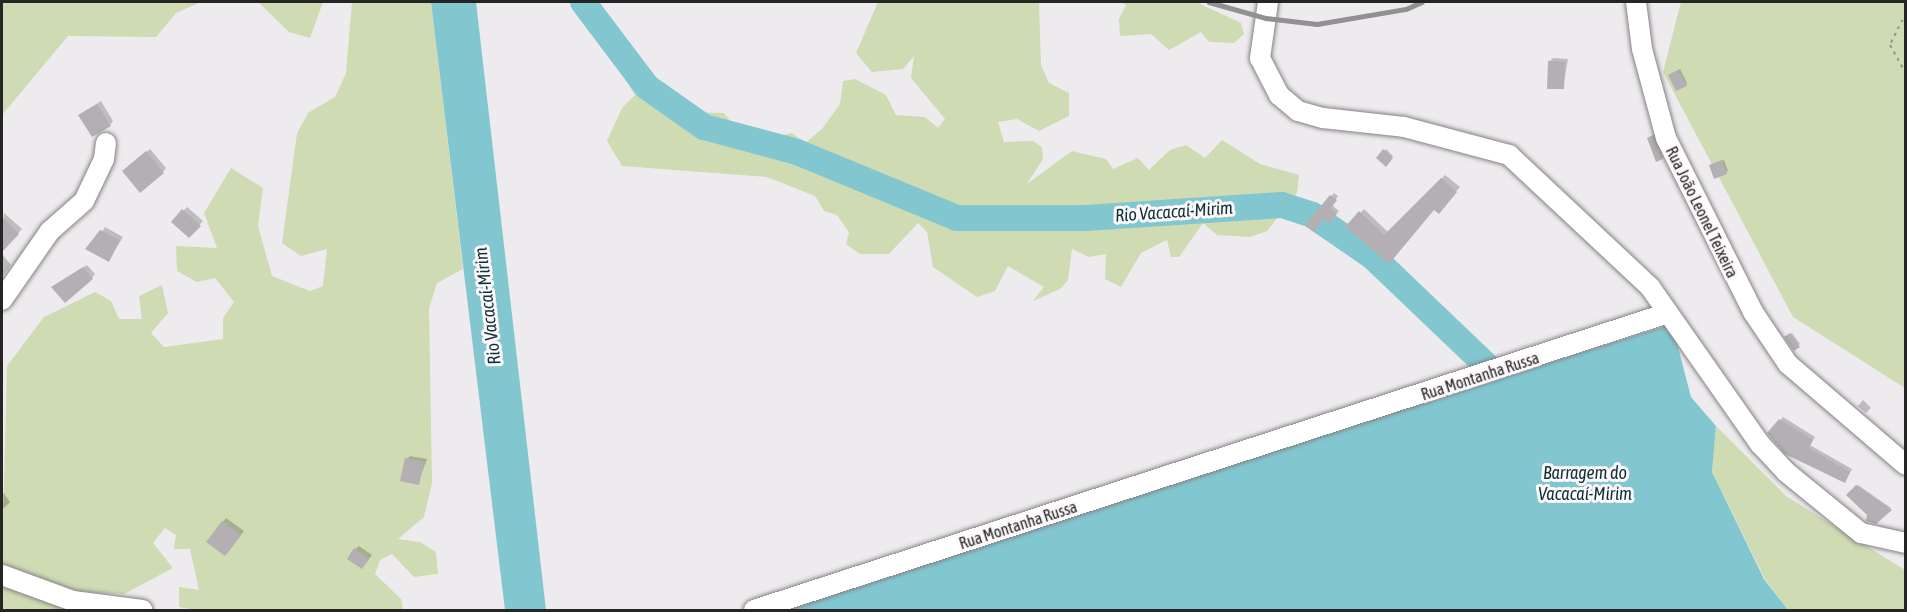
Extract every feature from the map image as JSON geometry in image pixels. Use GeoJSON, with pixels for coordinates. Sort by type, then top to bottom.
{"type":"FeatureCollection","features":[{"type":"Feature","properties":{"kind":"street"},"geometry":{"type":"LineString","coordinates":[[1268,2],[1260,58],[1264,75],[1298,111],[1424,131],[1509,155],[1650,287],[1786,472],[1861,533],[1905,543]]}},
{"type":"Feature","properties":{"kind":"street","name":"Rua João Leonel Teixeira"},"geometry":{"type":"LineString","coordinates":[[1636,2],[1642,49],[1666,138],[1752,312],[1788,364],[1905,465]]}},
{"type":"Feature","properties":{"kind":"street"},"geometry":{"type":"LineString","coordinates":[[2,300],[50,231],[84,201],[101,169],[106,143]]}},
{"type":"Feature","properties":{"kind":"street","name":"Rua Montanha Russa"},"geometry":{"type":"LineString","coordinates":[[753,610],[1668,313]]}},
{"type":"Feature","properties":{"kind":"street"},"geometry":{"type":"LineString","coordinates":[[2,574],[73,601],[142,610]]}},
{"type":"Feature","properties":{"kind":"path"},"geometry":{"type":"LineString","coordinates":[[1905,14],[1890,45],[1905,74]]}},
{"type":"Feature","properties":{"kind":"green space"},"geometry":{"type":"Polygon","coordinates":[[[2,2],[201,2],[176,13],[156,37],[68,36],[2,115],[2,2]]]}},
{"type":"Feature","properties":{"kind":"green space"},"geometry":{"type":"Polygon","coordinates":[[[258,2],[323,2],[310,38],[289,32],[258,2]]]}},
{"type":"Feature","properties":{"kind":"green space"},"geometry":{"type":"Polygon","coordinates":[[[352,2],[431,2],[463,269],[437,283],[429,308],[432,483],[424,517],[398,539],[420,542],[436,552],[438,574],[414,577],[392,554],[380,560],[375,574],[401,599],[403,610],[196,610],[179,607],[179,587],[199,590],[190,549],[174,549],[176,535],[165,528],[153,543],[173,568],[124,594],[79,592],[2,564],[7,366],[44,317],[95,292],[111,301],[119,319],[142,319],[139,296],[162,285],[168,313],[151,333],[164,347],[223,339],[223,318],[234,302],[215,278],[197,282],[177,271],[176,246],[217,248],[204,213],[231,168],[263,188],[258,226],[272,276],[310,291],[323,286],[327,249],[301,256],[282,243],[297,133],[308,113],[335,97],[346,73],[352,2]]]}},
{"type":"Feature","properties":{"kind":"green space"},"geometry":{"type":"Polygon","coordinates":[[[878,2],[1039,2],[1041,65],[1049,83],[1069,93],[1069,116],[1039,131],[1017,119],[998,122],[1004,142],[1033,141],[1042,147],[1043,159],[1027,184],[1072,151],[1106,159],[1113,169],[1138,158],[1149,170],[1170,150],[1186,145],[1205,158],[1222,140],[1260,164],[1299,175],[1297,193],[1267,231],[1250,237],[1217,235],[1203,223],[1179,257],[1171,257],[1167,240],[1141,253],[1121,287],[1105,279],[1106,254],[1089,257],[1072,249],[1068,280],[1060,289],[1033,301],[1044,287],[1008,266],[995,291],[977,297],[933,267],[927,232],[918,223],[889,254],[860,254],[846,244],[849,232],[837,215],[824,211],[815,196],[767,177],[622,166],[607,141],[622,108],[635,95],[629,86],[642,75],[659,81],[688,112],[724,113],[735,127],[763,140],[792,133],[805,143],[822,129],[840,104],[843,81],[855,79],[886,95],[896,115],[925,117],[938,128],[945,119],[911,78],[914,56],[903,69],[872,72],[856,53],[878,2]]]}},
{"type":"Feature","properties":{"kind":"green space"},"geometry":{"type":"Polygon","coordinates":[[[1121,2],[1196,2],[1241,23],[1244,34],[1234,43],[1209,42],[1201,32],[1169,50],[1151,34],[1120,36],[1119,19],[1126,5],[1121,2]]]}},
{"type":"Feature","properties":{"kind":"green space"},"geometry":{"type":"Polygon","coordinates":[[[1681,2],[1905,2],[1905,388],[1793,317],[1663,72],[1681,2]]]}},
{"type":"Feature","properties":{"kind":"green space"},"geometry":{"type":"Polygon","coordinates":[[[1716,426],[1786,496],[1905,570],[1905,610],[1788,610],[1765,579],[1712,472],[1716,426]]]}},
{"type":"Feature","properties":{"kind":"green space"},"geometry":{"type":"Polygon","coordinates":[[[2,582],[87,610],[2,610],[2,582]]]}},
{"type":"Feature","properties":{"kind":"water"},"geometry":{"type":"Polygon","coordinates":[[[431,2],[476,2],[546,610],[505,610],[431,2]]]}},
{"type":"Feature","properties":{"kind":"water","name":"Barragem do Vacacaí-Mirim"},"geometry":{"type":"Polygon","coordinates":[[[1672,324],[1691,397],[1716,426],[1712,472],[1764,579],[1788,610],[762,610],[1672,324]]]}},
{"type":"Feature","properties":{"kind":"building"},"geometry":{"type":"Polygon","coordinates":[[[1548,61],[1565,62],[1564,89],[1547,89],[1548,61]]]}},
{"type":"Feature","properties":{"kind":"building"},"geometry":{"type":"Polygon","coordinates":[[[1678,70],[1687,86],[1676,91],[1668,75],[1678,70]]]}},
{"type":"Feature","properties":{"kind":"building"},"geometry":{"type":"Polygon","coordinates":[[[97,104],[111,126],[92,137],[78,115],[97,104]]]}},
{"type":"Feature","properties":{"kind":"building"},"geometry":{"type":"Polygon","coordinates":[[[1653,135],[1663,159],[1656,162],[1647,138],[1653,135]]]}},
{"type":"Feature","properties":{"kind":"building"},"geometry":{"type":"Polygon","coordinates":[[[1383,149],[1393,158],[1386,167],[1376,158],[1383,149]]]}},
{"type":"Feature","properties":{"kind":"building"},"geometry":{"type":"Polygon","coordinates":[[[146,151],[164,173],[140,193],[122,171],[146,151]]]}},
{"type":"Feature","properties":{"kind":"building"},"geometry":{"type":"Polygon","coordinates":[[[1722,160],[1727,174],[1714,179],[1709,165],[1722,160]]]}},
{"type":"Feature","properties":{"kind":"building"},"geometry":{"type":"Polygon","coordinates":[[[1441,178],[1457,192],[1439,214],[1434,210],[1389,264],[1345,227],[1359,211],[1384,235],[1441,178]]]}},
{"type":"Feature","properties":{"kind":"building"},"geometry":{"type":"Polygon","coordinates":[[[1330,195],[1337,200],[1331,208],[1337,214],[1329,224],[1323,219],[1314,232],[1305,225],[1330,195]]]}},
{"type":"Feature","properties":{"kind":"building"},"geometry":{"type":"Polygon","coordinates":[[[182,209],[201,226],[189,238],[171,222],[182,209]]]}},
{"type":"Feature","properties":{"kind":"building"},"geometry":{"type":"Polygon","coordinates":[[[2,217],[19,234],[2,252],[2,217]]]}},
{"type":"Feature","properties":{"kind":"building"},"geometry":{"type":"Polygon","coordinates":[[[100,230],[120,240],[109,262],[85,249],[100,230]]]}},
{"type":"Feature","properties":{"kind":"building"},"geometry":{"type":"Polygon","coordinates":[[[83,267],[93,279],[65,303],[51,287],[83,267]]]}},
{"type":"Feature","properties":{"kind":"building"},"geometry":{"type":"Polygon","coordinates":[[[1790,333],[1800,347],[1794,351],[1784,337],[1790,333]]]}},
{"type":"Feature","properties":{"kind":"building"},"geometry":{"type":"Polygon","coordinates":[[[1779,419],[1813,440],[1809,448],[1850,472],[1845,483],[1785,454],[1767,433],[1779,419]]]}},
{"type":"Feature","properties":{"kind":"building"},"geometry":{"type":"Polygon","coordinates":[[[405,458],[424,462],[419,485],[400,481],[405,458]]]}},
{"type":"Feature","properties":{"kind":"building"},"geometry":{"type":"Polygon","coordinates":[[[1856,485],[1892,510],[1876,524],[1866,521],[1867,515],[1846,495],[1856,485]]]}},
{"type":"Feature","properties":{"kind":"building"},"geometry":{"type":"Polygon","coordinates":[[[222,521],[241,535],[225,556],[206,542],[222,521]]]}},
{"type":"Feature","properties":{"kind":"building"},"geometry":{"type":"Polygon","coordinates":[[[354,548],[369,559],[362,569],[347,559],[354,548]]]}},
{"type":"Feature","properties":{"kind":"waterway","name":"Rio Vacacaí-Mirim"},"geometry":{"type":"LineString","coordinates":[[583,2],[647,87],[704,127],[797,152],[957,218],[1086,218],[1282,205],[1312,215],[1373,257],[1509,387]]}},
{"type":"Feature","properties":{"kind":"railway"},"geometry":{"type":"LineString","coordinates":[[1209,2],[1266,18],[1317,24],[1406,9],[1422,2]]}}]}
